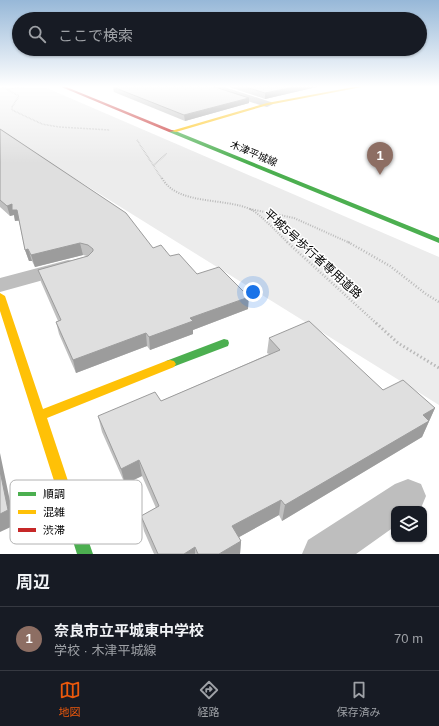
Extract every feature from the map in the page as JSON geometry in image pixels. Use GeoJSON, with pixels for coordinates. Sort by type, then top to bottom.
{"type":"FeatureCollection","features":[{"type":"Feature","properties":{"kind":"street","name":"木津平城線"},"geometry":{"type":"LineString","coordinates":[[126,112],[439,241]]}},
{"type":"Feature","properties":{"kind":"street"},"geometry":{"type":"LineString","coordinates":[[174,131],[240,112]]}},
{"type":"Feature","properties":{"kind":"street"},"geometry":{"type":"LineString","coordinates":[[0,285],[83,262]]}},
{"type":"Feature","properties":{"kind":"street"},"geometry":{"type":"LineString","coordinates":[[0,296],[60,480]]}},
{"type":"Feature","properties":{"kind":"street"},"geometry":{"type":"LineString","coordinates":[[39,416],[224,343]]}},
{"type":"Feature","properties":{"kind":"street"},"geometry":{"type":"LineString","coordinates":[[322,554],[408,496]]}},
{"type":"Feature","properties":{"kind":"street"},"geometry":{"type":"LineString","coordinates":[[82,544],[85,554]]}},
{"type":"Feature","properties":{"kind":"path"},"geometry":{"type":"LineString","coordinates":[[16,112],[35,122],[59,127],[112,130]]}},
{"type":"Feature","properties":{"kind":"path","name":"平城5号歩行者専用道路"},"geometry":{"type":"LineString","coordinates":[[136,139],[158,171],[159,175],[171,187],[206,201],[245,208],[253,211],[398,343],[439,368]]}},
{"type":"Feature","properties":{"kind":"path"},"geometry":{"type":"LineString","coordinates":[[245,208],[263,210],[294,218],[348,242],[390,266],[422,291],[439,302]]}},
{"type":"Feature","properties":{"kind":"shaded area"},"geometry":{"type":"Polygon","coordinates":[[[0,112],[102,112],[439,257],[439,405],[0,132],[0,112]]]}},
{"type":"Feature","properties":{"kind":"building"},"geometry":{"type":"Polygon","coordinates":[[[176,112],[196,112],[184,115],[176,112]]]}},
{"type":"Feature","properties":{"kind":"building"},"geometry":{"type":"Polygon","coordinates":[[[0,129],[126,213],[153,248],[161,245],[170,256],[179,254],[197,274],[219,267],[249,297],[190,318],[193,321],[149,337],[146,333],[73,360],[56,322],[61,320],[38,270],[88,256],[93,249],[88,245],[80,243],[31,255],[28,249],[25,250],[17,210],[12,210],[12,204],[7,206],[0,200],[0,129]]]}},
{"type":"Feature","properties":{"kind":"building"},"geometry":{"type":"Polygon","coordinates":[[[309,321],[383,390],[403,380],[435,408],[423,415],[429,421],[285,505],[281,500],[232,526],[241,541],[219,554],[198,554],[195,547],[184,554],[158,554],[142,515],[159,506],[139,460],[121,469],[98,416],[155,392],[161,401],[280,350],[269,338],[309,321]]]}},
{"type":"Feature","properties":{"kind":"building"},"geometry":{"type":"Polygon","coordinates":[[[0,471],[8,510],[0,514],[0,471]]]}},
{"type":"Feature","properties":{"kind":"traffic: fast"},"geometry":{"type":"LineString","coordinates":[[171,131],[439,241]]}},
{"type":"Feature","properties":{"kind":"traffic: fast"},"geometry":{"type":"LineString","coordinates":[[170,364],[224,343]]}},
{"type":"Feature","properties":{"kind":"traffic: fast"},"geometry":{"type":"LineString","coordinates":[[82,544],[85,554]]}},
{"type":"Feature","properties":{"kind":"traffic: slow"},"geometry":{"type":"LineString","coordinates":[[174,131],[240,112]]}},
{"type":"Feature","properties":{"kind":"traffic: slow"},"geometry":{"type":"LineString","coordinates":[[0,296],[61,480]]}},
{"type":"Feature","properties":{"kind":"traffic: slow"},"geometry":{"type":"LineString","coordinates":[[39,416],[170,364]]}},
{"type":"Feature","properties":{"kind":"traffic: jam"},"geometry":{"type":"LineString","coordinates":[[124,112],[171,131]]}},
{"type":"Feature","properties":{"kind":"place","name":"奈良市立平城東中学校"},"geometry":{"type":"Point","coordinates":[380,175]}}]}
